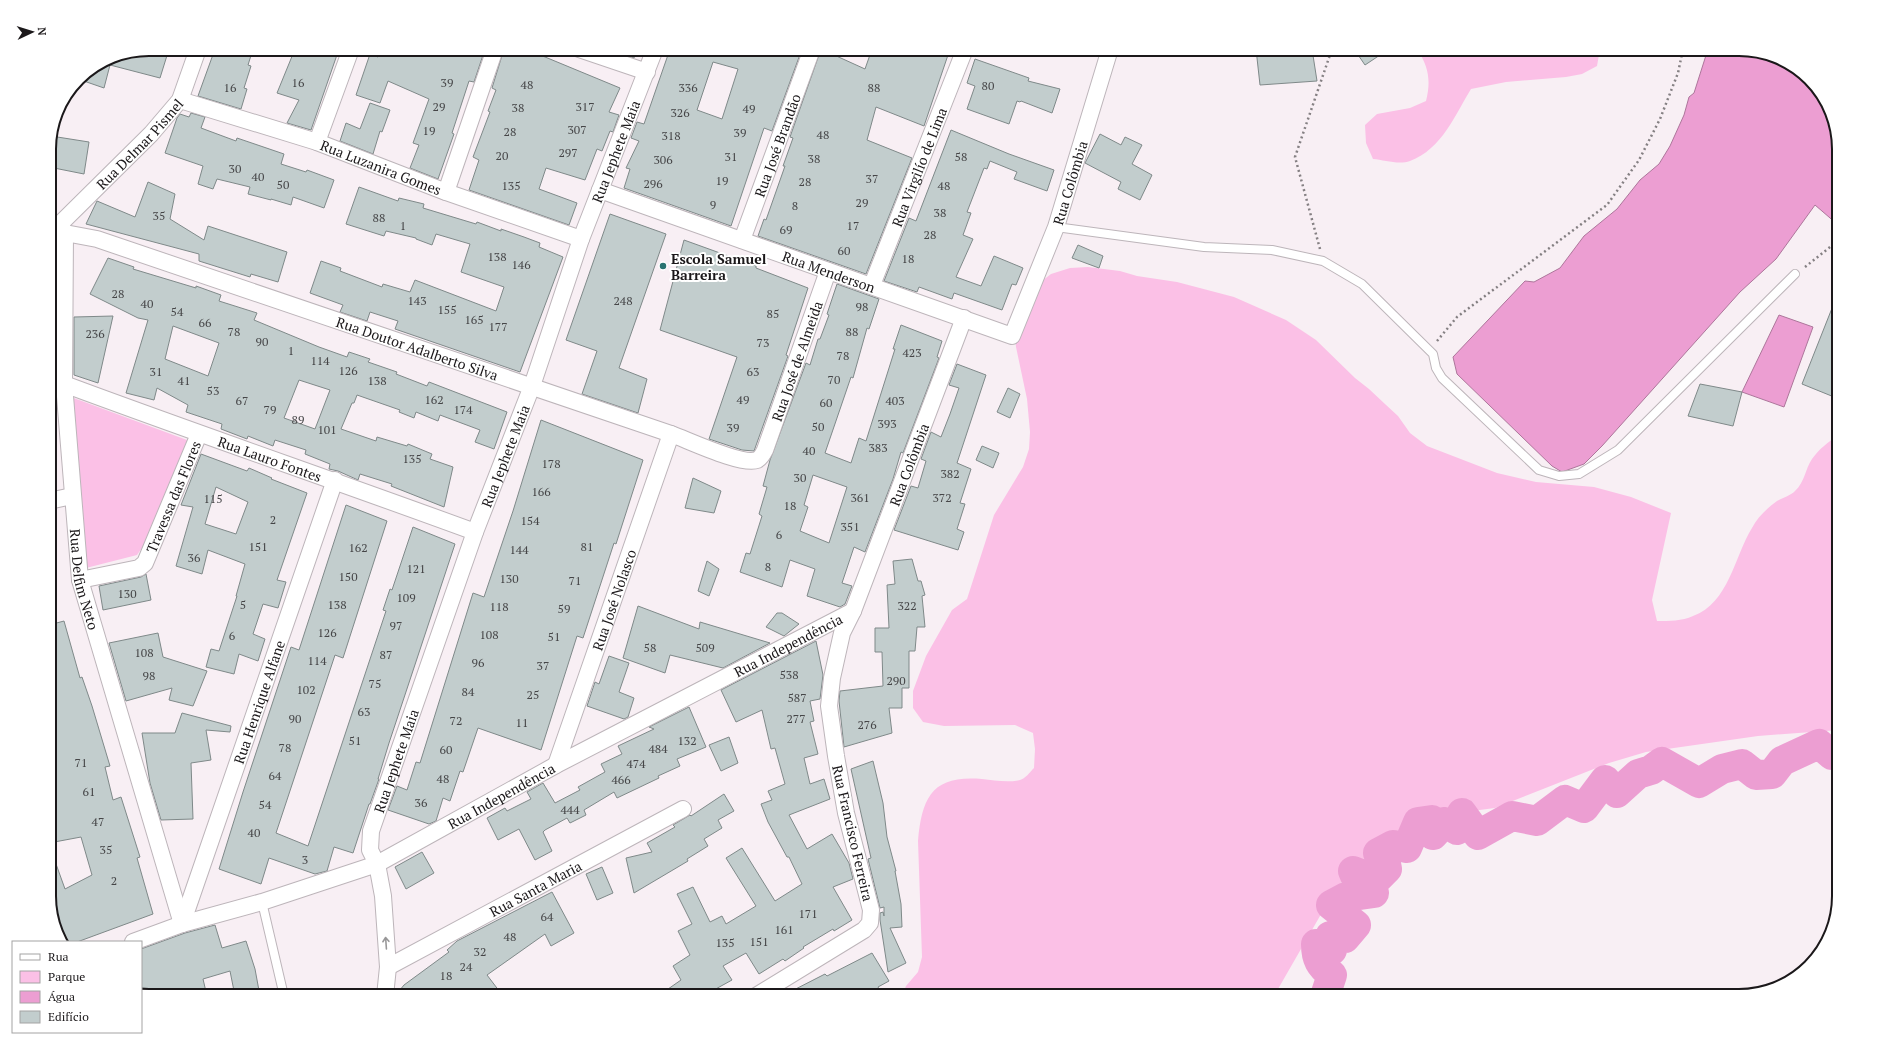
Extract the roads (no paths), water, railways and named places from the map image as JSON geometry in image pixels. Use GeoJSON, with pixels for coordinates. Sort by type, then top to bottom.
{"type":"FeatureCollection","features":[{"type":"Feature","properties":{"kind":"street","name":"Rua Delmar Pismel"},"geometry":{"type":"LineString","coordinates":[[58,228],[151,134],[180,100],[196,56]]}},
{"type":"Feature","properties":{"kind":"street"},"geometry":{"type":"LineString","coordinates":[[317,142],[348,56]]}},
{"type":"Feature","properties":{"kind":"street"},"geometry":{"type":"LineString","coordinates":[[446,192],[493,56]]}},
{"type":"Feature","properties":{"kind":"street"},"geometry":{"type":"LineString","coordinates":[[600,56],[647,72]]}},
{"type":"Feature","properties":{"kind":"street","name":"Rua Jephete Maia"},"geometry":{"type":"LineString","coordinates":[[386,989],[388,967],[383,896],[377,864],[370,850],[371,831],[475,532],[532,386],[581,239],[653,56]]}},
{"type":"Feature","properties":{"kind":"street","name":"Rua José Brandão"},"geometry":{"type":"LineString","coordinates":[[742,240],[809,56]]}},
{"type":"Feature","properties":{"kind":"street","name":"Rua Virgilío de Lima"},"geometry":{"type":"LineString","coordinates":[[872,285],[962,56]]}},
{"type":"Feature","properties":{"kind":"street","name":"Rua Colômbia"},"geometry":{"type":"LineString","coordinates":[[1012,336],[1056,227],[1108,56]]}},
{"type":"Feature","properties":{"kind":"street","name":"Rua Luzanira Gomes"},"geometry":{"type":"LineString","coordinates":[[180,100],[317,142],[446,192],[581,239]]}},
{"type":"Feature","properties":{"kind":"street","name":"Rua Menderson"},"geometry":{"type":"LineString","coordinates":[[600,190],[828,271],[872,285],[1012,336]]}},
{"type":"Feature","properties":{"kind":"street","name":"Rua Delfim Neto"},"geometry":{"type":"LineString","coordinates":[[58,228],[64,384],[80,580],[182,924]]}},
{"type":"Feature","properties":{"kind":"street","name":"Rua Doutor Adalberto Silva"},"geometry":{"type":"LineString","coordinates":[[58,228],[97,239],[532,386],[671,434],[727,456],[743,460],[757,460],[765,450]]}},
{"type":"Feature","properties":{"kind":"street","name":"Rua José de Almeida"},"geometry":{"type":"LineString","coordinates":[[765,450],[828,271]]}},
{"type":"Feature","properties":{"kind":"street","name":"Rua Colômbia"},"geometry":{"type":"LineString","coordinates":[[853,611],[964,318]]}},
{"type":"Feature","properties":{"kind":"street","name":"Rua Lauro Fontes"},"geometry":{"type":"LineString","coordinates":[[64,384],[199,434],[335,480],[475,532]]}},
{"type":"Feature","properties":{"kind":"street","name":"Travessa das Flores"},"geometry":{"type":"LineString","coordinates":[[80,580],[139,568],[145,563],[199,434]]}},
{"type":"Feature","properties":{"kind":"street","name":"Rua José Nolasco"},"geometry":{"type":"LineString","coordinates":[[556,765],[671,434]]}},
{"type":"Feature","properties":{"kind":"street","name":"Rua Henrique Alfane"},"geometry":{"type":"LineString","coordinates":[[182,924],[335,480]]}},
{"type":"Feature","properties":{"kind":"street"},"geometry":{"type":"LineString","coordinates":[[56,499],[72,496]]}},
{"type":"Feature","properties":{"kind":"street","name":"Rua Independência"},"geometry":{"type":"LineString","coordinates":[[137,941],[182,924],[262,902],[377,864],[556,765],[853,611]]}},
{"type":"Feature","properties":{"kind":"street","name":"Rua Francisco Ferreira"},"geometry":{"type":"LineString","coordinates":[[767,989],[864,930],[870,923],[871,910],[846,813],[829,706],[832,678],[842,633],[853,611]]}},
{"type":"Feature","properties":{"kind":"street","name":"Rua Santa Maria"},"geometry":{"type":"LineString","coordinates":[[388,967],[683,809]]}},
{"type":"Feature","properties":{"kind":"lane"},"geometry":{"type":"LineString","coordinates":[[1056,227],[1204,247],[1272,250],[1323,260],[1362,284],[1433,354],[1436,368],[1442,378],[1539,470],[1559,476],[1579,474],[1618,450],[1795,274]]}},
{"type":"Feature","properties":{"kind":"lane"},"geometry":{"type":"LineString","coordinates":[[262,902],[282,989]]}},
{"type":"Feature","properties":{"kind":"water"},"geometry":{"type":"Polygon","coordinates":[[[1706,56],[1745,56],[1757,58],[1780,66],[1800,79],[1816,97],[1827,119],[1830,131],[1832,143],[1832,220],[1815,205],[1776,259],[1740,292],[1602,446],[1584,464],[1562,472],[1552,466],[1457,374],[1453,357],[1525,281],[1534,282],[1560,268],[1584,236],[1617,209],[1640,180],[1659,164],[1670,146],[1684,115],[1689,97],[1694,93],[1706,56]]]}},
{"type":"Feature","properties":{"kind":"water"},"geometry":{"type":"Polygon","coordinates":[[[1779,315],[1813,327],[1784,407],[1742,392],[1779,315]]]}},
{"type":"Feature","properties":{"kind":"waterway"},"geometry":{"type":"LineString","coordinates":[[1327,989],[1332,975],[1320,962],[1316,944],[1332,950],[1330,936],[1345,938],[1356,925],[1331,905],[1346,897],[1374,893],[1358,883],[1353,871],[1376,880],[1387,869],[1385,859],[1378,853],[1393,845],[1407,848],[1418,822],[1432,820],[1433,835],[1445,822],[1457,830],[1462,813],[1478,835],[1512,816],[1537,821],[1565,800],[1584,808],[1605,780],[1617,793],[1638,774],[1651,770],[1662,762],[1699,783],[1722,769],[1742,764],[1756,775],[1772,774],[1782,761],[1819,744],[1832,755]]}},
{"type":"Feature","properties":{"kind":"place","name":"Escola Samuel Barreira"},"geometry":{"type":"Point","coordinates":[663,266]}}]}
